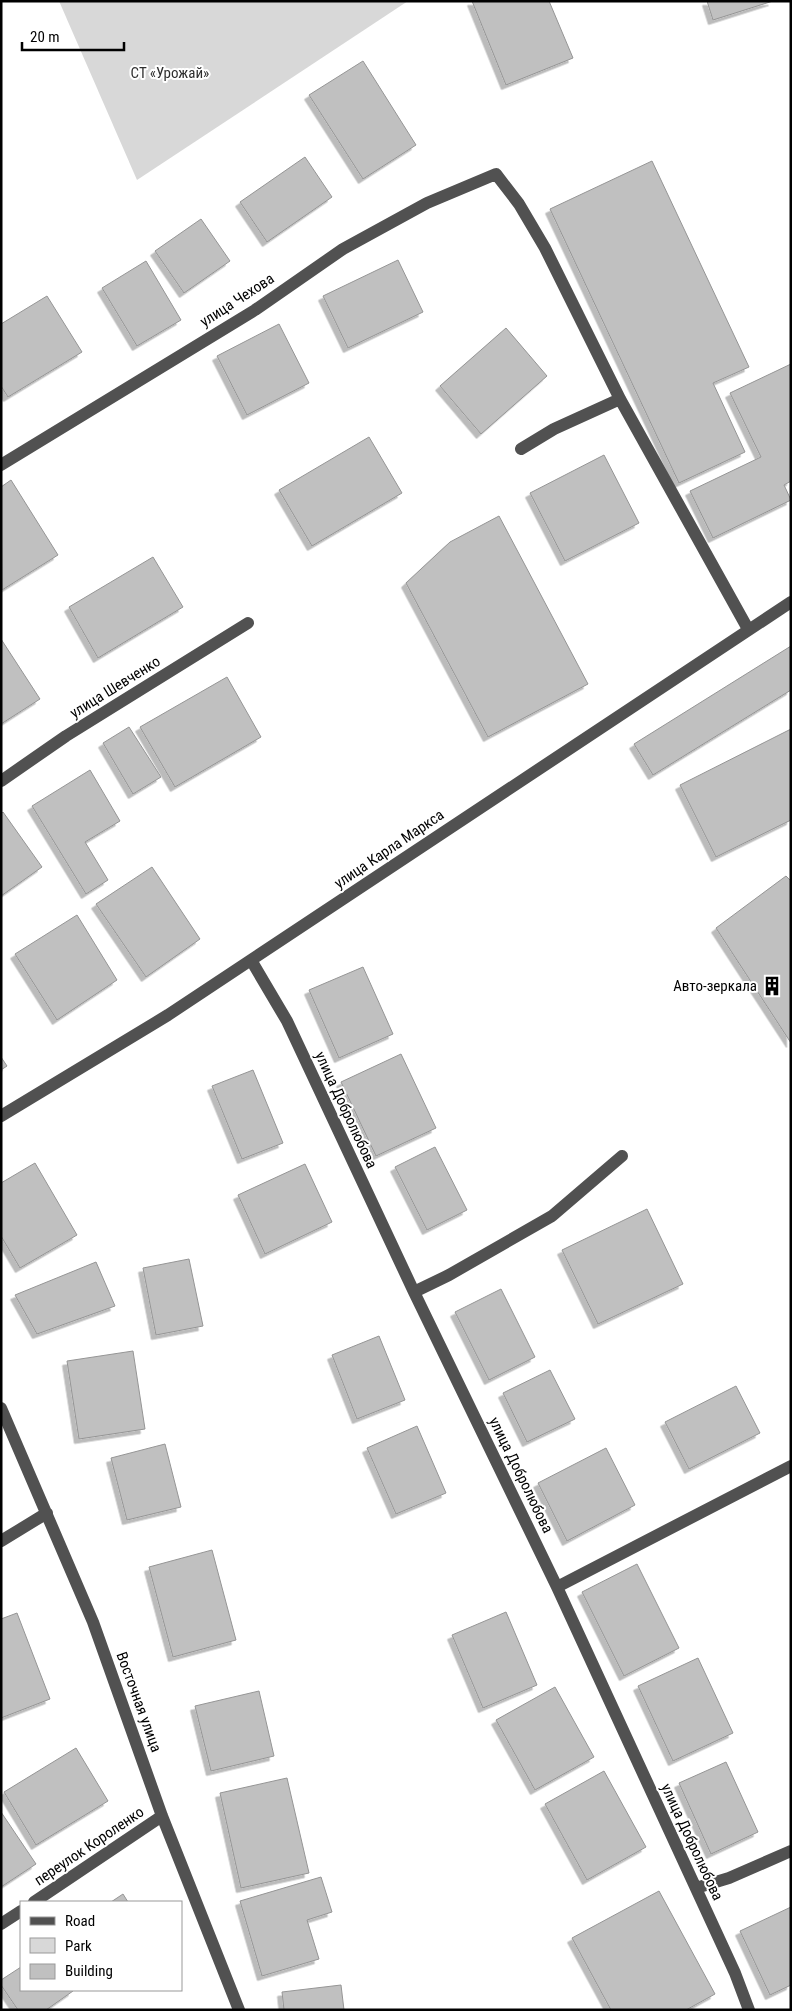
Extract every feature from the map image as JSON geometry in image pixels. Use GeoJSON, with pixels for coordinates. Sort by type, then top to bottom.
{"type":"FeatureCollection","features":[{"type":"Feature","properties":{"kind":"street","name":"улица Чехова"},"geometry":{"type":"LineString","coordinates":[[1,465],[255,310],[343,249],[427,203],[496,174],[519,204],[545,248],[620,399]]}},
{"type":"Feature","properties":{"kind":"street"},"geometry":{"type":"LineString","coordinates":[[521,449],[554,429],[620,399],[748,629]]}},
{"type":"Feature","properties":{"kind":"street","name":"улица Карла Маркса"},"geometry":{"type":"LineString","coordinates":[[1,1116],[168,1015],[791,602]]}},
{"type":"Feature","properties":{"kind":"street","name":"улица Шевченко"},"geometry":{"type":"LineString","coordinates":[[1,781],[66,736],[248,623]]}},
{"type":"Feature","properties":{"kind":"street","name":"улица Добролюбова"},"geometry":{"type":"LineString","coordinates":[[251,960],[287,1021],[414,1292],[557,1587],[735,1973],[749,2010]]}},
{"type":"Feature","properties":{"kind":"street"},"geometry":{"type":"LineString","coordinates":[[414,1292],[450,1275],[552,1216],[622,1156]]}},
{"type":"Feature","properties":{"kind":"street","name":"Восточная улица"},"geometry":{"type":"LineString","coordinates":[[1,1408],[93,1622],[162,1816],[239,2010]]}},
{"type":"Feature","properties":{"kind":"street"},"geometry":{"type":"LineString","coordinates":[[557,1587],[791,1466]]}},
{"type":"Feature","properties":{"kind":"street"},"geometry":{"type":"LineString","coordinates":[[1,1541],[47,1513]]}},
{"type":"Feature","properties":{"kind":"street","name":"переулок Короленко"},"geometry":{"type":"LineString","coordinates":[[35,1901],[162,1816]]}},
{"type":"Feature","properties":{"kind":"street"},"geometry":{"type":"LineString","coordinates":[[696,1888],[729,1878],[791,1851]]}},
{"type":"Feature","properties":{"kind":"street"},"geometry":{"type":"LineString","coordinates":[[1,1924],[20,1912]]}},
{"type":"Feature","properties":{"kind":"green space","name":"СТ «Урожай»"},"geometry":{"type":"Polygon","coordinates":[[[59,1],[408,1],[137,180],[59,1]]]}},
{"type":"Feature","properties":{"kind":"building"},"geometry":{"type":"Polygon","coordinates":[[[472,1],[549,1],[573,58],[506,85],[472,1]]]}},
{"type":"Feature","properties":{"kind":"building"},"geometry":{"type":"Polygon","coordinates":[[[707,1],[773,1],[713,20],[707,1]]]}},
{"type":"Feature","properties":{"kind":"building"},"geometry":{"type":"Polygon","coordinates":[[[363,61],[416,145],[363,179],[309,95],[363,61]]]}},
{"type":"Feature","properties":{"kind":"building"},"geometry":{"type":"Polygon","coordinates":[[[305,157],[332,197],[267,242],[240,202],[305,157]]]}},
{"type":"Feature","properties":{"kind":"building"},"geometry":{"type":"Polygon","coordinates":[[[652,161],[749,367],[713,383],[745,452],[679,483],[550,209],[652,161]]]}},
{"type":"Feature","properties":{"kind":"building"},"geometry":{"type":"Polygon","coordinates":[[[201,219],[230,261],[184,293],[155,251],[201,219]]]}},
{"type":"Feature","properties":{"kind":"building"},"geometry":{"type":"Polygon","coordinates":[[[398,260],[423,312],[348,348],[323,296],[398,260]]]}},
{"type":"Feature","properties":{"kind":"building"},"geometry":{"type":"Polygon","coordinates":[[[146,261],[181,320],[137,346],[102,288],[146,261]]]}},
{"type":"Feature","properties":{"kind":"building"},"geometry":{"type":"Polygon","coordinates":[[[47,296],[82,352],[8,397],[1,386],[1,324],[47,296]]]}},
{"type":"Feature","properties":{"kind":"building"},"geometry":{"type":"Polygon","coordinates":[[[279,324],[309,383],[247,415],[217,356],[279,324]]]}},
{"type":"Feature","properties":{"kind":"building"},"geometry":{"type":"Polygon","coordinates":[[[506,328],[547,376],[481,434],[440,386],[506,328]]]}},
{"type":"Feature","properties":{"kind":"building"},"geometry":{"type":"Polygon","coordinates":[[[791,364],[791,481],[784,485],[791,500],[713,538],[690,491],[761,457],[730,393],[791,364]]]}},
{"type":"Feature","properties":{"kind":"building"},"geometry":{"type":"Polygon","coordinates":[[[369,437],[402,493],[312,546],[279,490],[369,437]]]}},
{"type":"Feature","properties":{"kind":"building"},"geometry":{"type":"Polygon","coordinates":[[[604,455],[639,523],[565,561],[530,493],[604,455]]]}},
{"type":"Feature","properties":{"kind":"building"},"geometry":{"type":"Polygon","coordinates":[[[11,480],[58,555],[2,590],[1,487],[11,480]]]}},
{"type":"Feature","properties":{"kind":"building"},"geometry":{"type":"Polygon","coordinates":[[[499,516],[588,684],[488,737],[406,583],[450,542],[499,516]]]}},
{"type":"Feature","properties":{"kind":"building"},"geometry":{"type":"Polygon","coordinates":[[[153,557],[183,607],[98,658],[69,607],[153,557]]]}},
{"type":"Feature","properties":{"kind":"building"},"geometry":{"type":"Polygon","coordinates":[[[1,639],[40,699],[1,724],[1,639]]]}},
{"type":"Feature","properties":{"kind":"building"},"geometry":{"type":"Polygon","coordinates":[[[791,646],[791,690],[653,775],[634,744],[791,646]]]}},
{"type":"Feature","properties":{"kind":"building"},"geometry":{"type":"Polygon","coordinates":[[[227,677],[261,737],[175,787],[140,727],[227,677]]]}},
{"type":"Feature","properties":{"kind":"building"},"geometry":{"type":"Polygon","coordinates":[[[129,727],[161,777],[133,794],[103,743],[129,727]]]}},
{"type":"Feature","properties":{"kind":"building"},"geometry":{"type":"Polygon","coordinates":[[[791,729],[791,820],[716,857],[680,785],[791,729]]]}},
{"type":"Feature","properties":{"kind":"building"},"geometry":{"type":"Polygon","coordinates":[[[90,770],[120,821],[85,842],[108,880],[86,894],[32,806],[90,770]]]}},
{"type":"Feature","properties":{"kind":"building"},"geometry":{"type":"Polygon","coordinates":[[[3,812],[42,867],[1,896],[1,814],[3,812]]]}},
{"type":"Feature","properties":{"kind":"building"},"geometry":{"type":"Polygon","coordinates":[[[152,867],[200,939],[146,977],[96,904],[152,867]]]}},
{"type":"Feature","properties":{"kind":"building","name":"Авто-зеркала"},"geometry":{"type":"Polygon","coordinates":[[[786,876],[791,881],[791,1043],[716,928],[786,876]]]}},
{"type":"Feature","properties":{"kind":"building"},"geometry":{"type":"Polygon","coordinates":[[[77,915],[117,980],[57,1020],[15,954],[77,915]]]}},
{"type":"Feature","properties":{"kind":"building"},"geometry":{"type":"Polygon","coordinates":[[[363,967],[393,1034],[339,1058],[309,990],[363,967]]]}},
{"type":"Feature","properties":{"kind":"building"},"geometry":{"type":"Polygon","coordinates":[[[401,1054],[436,1128],[376,1156],[341,1082],[401,1054]]]}},
{"type":"Feature","properties":{"kind":"building"},"geometry":{"type":"Polygon","coordinates":[[[1,1057],[7,1066],[1,1070],[1,1057]]]}},
{"type":"Feature","properties":{"kind":"building"},"geometry":{"type":"Polygon","coordinates":[[[253,1070],[283,1143],[242,1159],[212,1086],[253,1070]]]}},
{"type":"Feature","properties":{"kind":"building"},"geometry":{"type":"Polygon","coordinates":[[[435,1147],[467,1210],[427,1230],[395,1167],[435,1147]]]}},
{"type":"Feature","properties":{"kind":"building"},"geometry":{"type":"Polygon","coordinates":[[[35,1163],[77,1235],[20,1268],[1,1236],[1,1183],[35,1163]]]}},
{"type":"Feature","properties":{"kind":"building"},"geometry":{"type":"Polygon","coordinates":[[[305,1164],[332,1222],[265,1254],[238,1195],[305,1164]]]}},
{"type":"Feature","properties":{"kind":"building"},"geometry":{"type":"Polygon","coordinates":[[[647,1209],[683,1284],[598,1324],[562,1250],[647,1209]]]}},
{"type":"Feature","properties":{"kind":"building"},"geometry":{"type":"Polygon","coordinates":[[[189,1259],[203,1326],[156,1335],[143,1268],[189,1259]]]}},
{"type":"Feature","properties":{"kind":"building"},"geometry":{"type":"Polygon","coordinates":[[[96,1262],[115,1306],[37,1334],[15,1295],[96,1262]]]}},
{"type":"Feature","properties":{"kind":"building"},"geometry":{"type":"Polygon","coordinates":[[[501,1289],[535,1357],[489,1380],[455,1312],[501,1289]]]}},
{"type":"Feature","properties":{"kind":"building"},"geometry":{"type":"Polygon","coordinates":[[[379,1336],[405,1400],[357,1419],[332,1355],[379,1336]]]}},
{"type":"Feature","properties":{"kind":"building"},"geometry":{"type":"Polygon","coordinates":[[[133,1351],[145,1429],[79,1439],[67,1361],[133,1351]]]}},
{"type":"Feature","properties":{"kind":"building"},"geometry":{"type":"Polygon","coordinates":[[[550,1370],[575,1419],[527,1442],[503,1393],[550,1370]]]}},
{"type":"Feature","properties":{"kind":"building"},"geometry":{"type":"Polygon","coordinates":[[[736,1386],[760,1433],[689,1469],[665,1422],[736,1386]]]}},
{"type":"Feature","properties":{"kind":"building"},"geometry":{"type":"Polygon","coordinates":[[[417,1426],[446,1493],[396,1514],[367,1448],[417,1426]]]}},
{"type":"Feature","properties":{"kind":"building"},"geometry":{"type":"Polygon","coordinates":[[[165,1444],[181,1507],[127,1520],[111,1458],[165,1444]]]}},
{"type":"Feature","properties":{"kind":"building"},"geometry":{"type":"Polygon","coordinates":[[[606,1448],[635,1505],[567,1541],[538,1483],[606,1448]]]}},
{"type":"Feature","properties":{"kind":"building"},"geometry":{"type":"Polygon","coordinates":[[[212,1550],[236,1640],[173,1657],[149,1567],[212,1550]]]}},
{"type":"Feature","properties":{"kind":"building"},"geometry":{"type":"Polygon","coordinates":[[[637,1564],[679,1648],[624,1676],[582,1592],[637,1564]]]}},
{"type":"Feature","properties":{"kind":"building"},"geometry":{"type":"Polygon","coordinates":[[[506,1612],[537,1685],[483,1708],[452,1635],[506,1612]]]}},
{"type":"Feature","properties":{"kind":"building"},"geometry":{"type":"Polygon","coordinates":[[[17,1613],[50,1699],[1,1718],[1,1619],[17,1613]]]}},
{"type":"Feature","properties":{"kind":"building"},"geometry":{"type":"Polygon","coordinates":[[[698,1658],[733,1733],[673,1761],[638,1686],[698,1658]]]}},
{"type":"Feature","properties":{"kind":"building"},"geometry":{"type":"Polygon","coordinates":[[[555,1687],[594,1757],[535,1790],[496,1720],[555,1687]]]}},
{"type":"Feature","properties":{"kind":"building"},"geometry":{"type":"Polygon","coordinates":[[[259,1691],[274,1756],[211,1771],[195,1706],[259,1691]]]}},
{"type":"Feature","properties":{"kind":"building"},"geometry":{"type":"Polygon","coordinates":[[[76,1748],[108,1801],[36,1845],[4,1792],[76,1748]]]}},
{"type":"Feature","properties":{"kind":"building"},"geometry":{"type":"Polygon","coordinates":[[[726,1762],[758,1832],[711,1854],[679,1783],[726,1762]]]}},
{"type":"Feature","properties":{"kind":"building"},"geometry":{"type":"Polygon","coordinates":[[[604,1771],[646,1847],[587,1880],[545,1804],[604,1771]]]}},
{"type":"Feature","properties":{"kind":"building"},"geometry":{"type":"Polygon","coordinates":[[[287,1778],[309,1873],[241,1888],[220,1793],[287,1778]]]}},
{"type":"Feature","properties":{"kind":"building"},"geometry":{"type":"Polygon","coordinates":[[[1,1812],[36,1864],[1,1887],[1,1812]]]}},
{"type":"Feature","properties":{"kind":"building"},"geometry":{"type":"Polygon","coordinates":[[[321,1877],[332,1912],[307,1920],[319,1959],[262,1976],[240,1901],[321,1877]]]}},
{"type":"Feature","properties":{"kind":"building"},"geometry":{"type":"Polygon","coordinates":[[[659,1891],[715,1994],[686,2010],[611,2010],[572,1938],[659,1891]]]}},
{"type":"Feature","properties":{"kind":"building"},"geometry":{"type":"Polygon","coordinates":[[[123,1894],[127,1901],[112,1901],[123,1894]]]}},
{"type":"Feature","properties":{"kind":"building"},"geometry":{"type":"Polygon","coordinates":[[[791,1907],[791,1985],[770,1995],[740,1931],[791,1907]]]}},
{"type":"Feature","properties":{"kind":"building"},"geometry":{"type":"Polygon","coordinates":[[[20,1968],[20,1991],[73,1991],[46,2010],[18,2010],[1,1985],[1,1980],[20,1968]]]}},
{"type":"Feature","properties":{"kind":"building"},"geometry":{"type":"Polygon","coordinates":[[[341,1985],[344,2010],[284,2010],[282,1992],[341,1985]]]}},
{"type":"Feature","properties":{"kind":"place","name":"Авто-зеркала"},"geometry":{"type":"Point","coordinates":[772,986]}}]}
